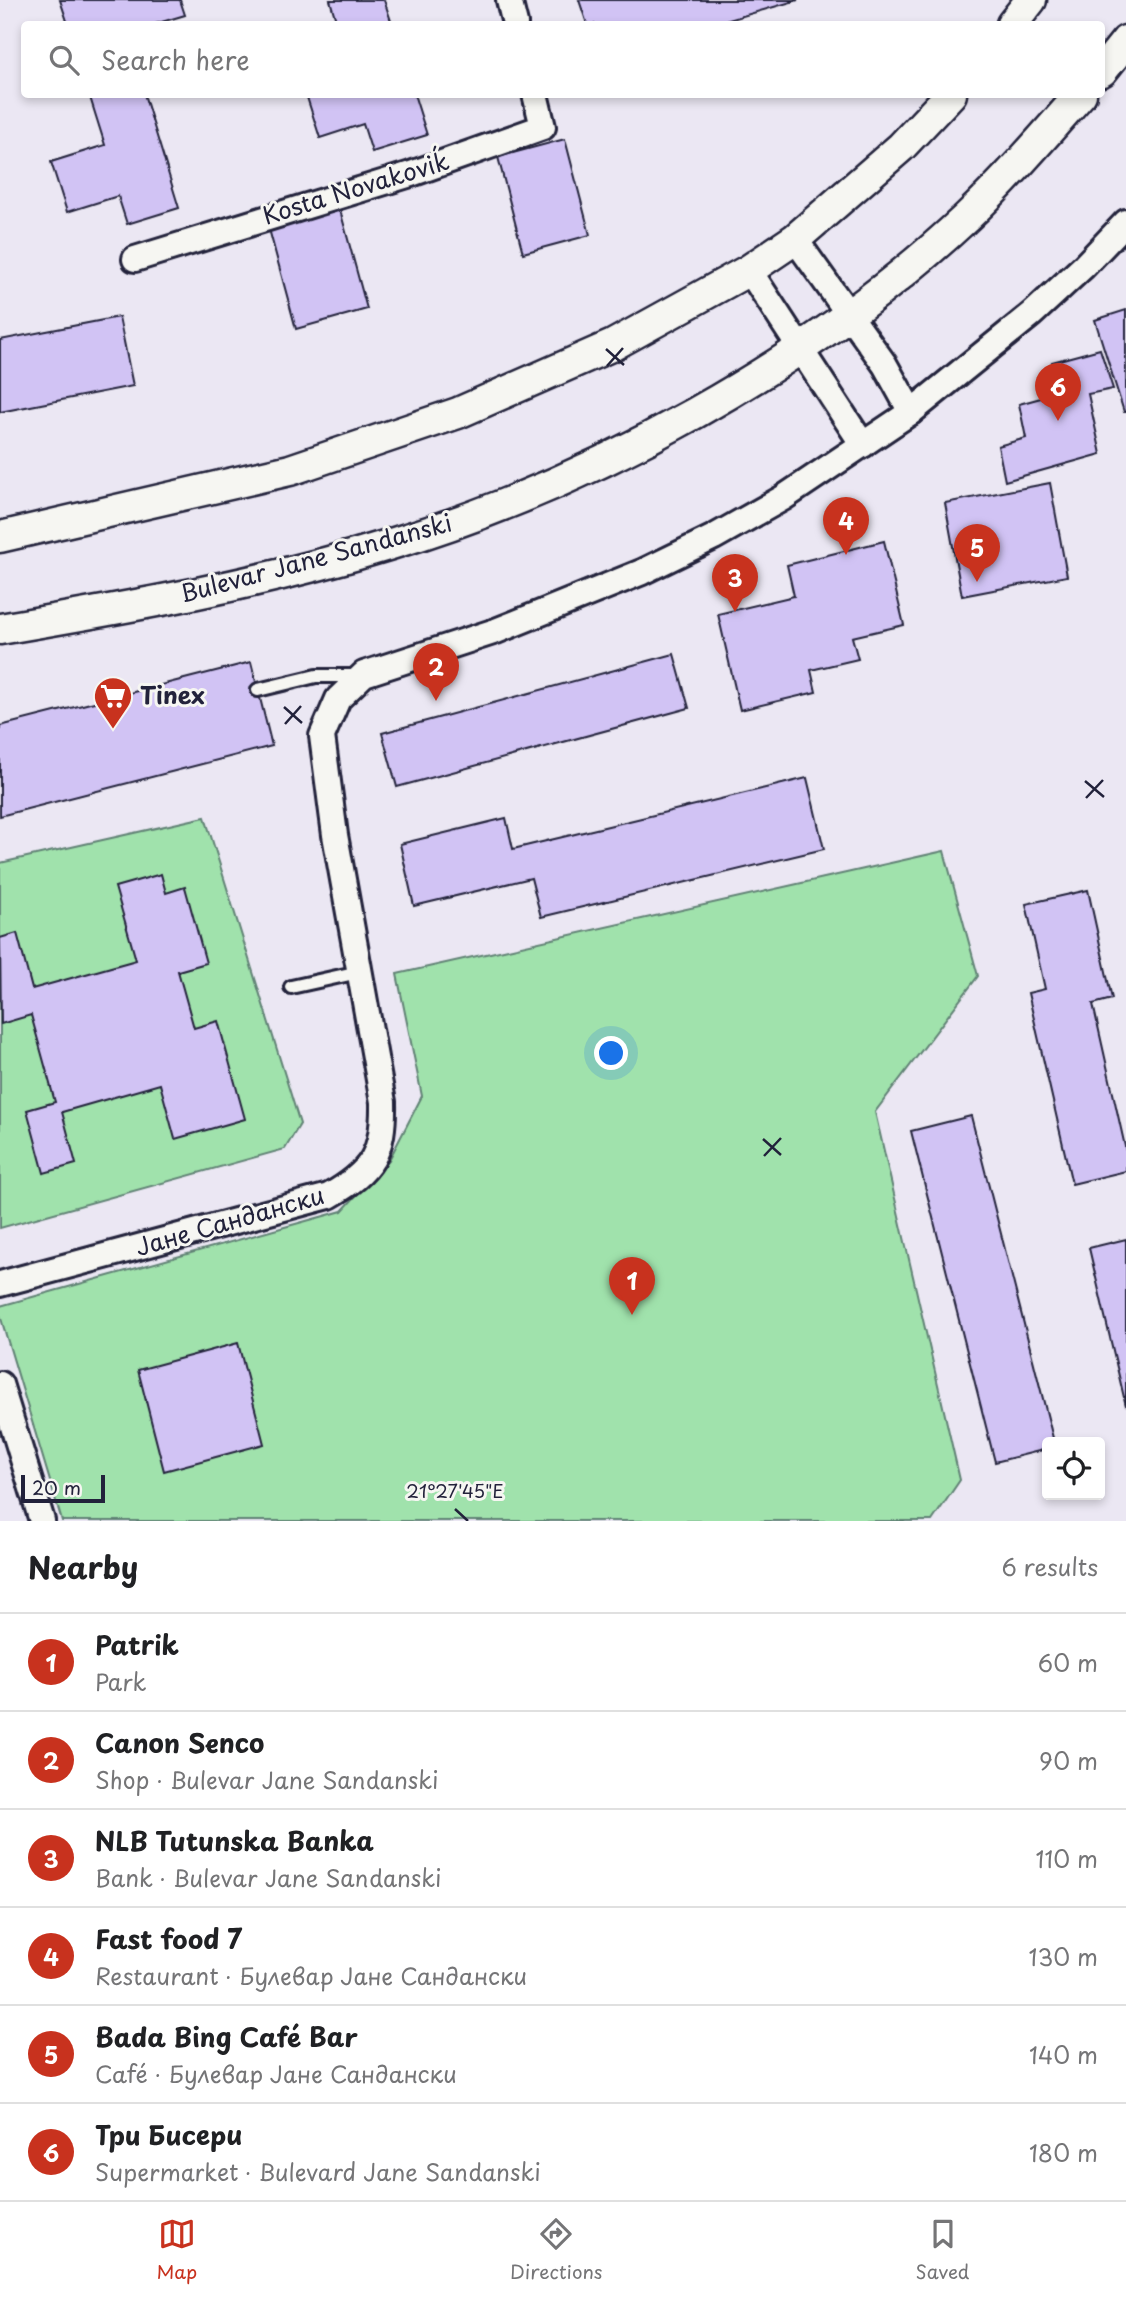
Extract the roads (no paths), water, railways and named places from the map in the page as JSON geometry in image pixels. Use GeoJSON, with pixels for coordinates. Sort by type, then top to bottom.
{"type":"FeatureCollection","features":[{"type":"Feature","properties":{"kind":"street"},"geometry":{"type":"LineString","coordinates":[[509,0],[514,21]]}},
{"type":"Feature","properties":{"kind":"street"},"geometry":{"type":"LineString","coordinates":[[1014,21],[1031,0]]}},
{"type":"Feature","properties":{"kind":"street"},"geometry":{"type":"LineString","coordinates":[[1105,66],[1126,41]]}},
{"type":"Feature","properties":{"kind":"street","name":"Kosta Novakoviḱ"},"geometry":{"type":"LineString","coordinates":[[135,259],[411,174],[543,127],[536,98]]}},
{"type":"Feature","properties":{"kind":"street"},"geometry":{"type":"LineString","coordinates":[[0,537],[290,470],[458,413],[613,345],[749,270],[794,239],[901,147],[947,98]]}},
{"type":"Feature","properties":{"kind":"street","name":"Bulevar Jane Sandanski"},"geometry":{"type":"LineString","coordinates":[[0,629],[167,599],[298,570],[388,545],[470,517],[545,487],[640,443],[762,373],[849,314],[967,217],[1078,98]]}},
{"type":"Feature","properties":{"kind":"street"},"geometry":{"type":"LineString","coordinates":[[362,676],[496,631],[642,572],[714,537],[783,498],[911,412],[1032,314],[1126,222]]}},
{"type":"Feature","properties":{"kind":"street"},"geometry":{"type":"LineString","coordinates":[[794,239],[885,365],[911,412]]}},
{"type":"Feature","properties":{"kind":"street"},"geometry":{"type":"LineString","coordinates":[[749,270],[863,446]]}},
{"type":"Feature","properties":{"kind":"street","name":"Јане Сандански"},"geometry":{"type":"LineString","coordinates":[[0,1284],[329,1196],[359,1177],[376,1156],[383,1125],[383,1102],[335,835],[323,736],[338,699],[362,676]]}},
{"type":"Feature","properties":{"kind":"street"},"geometry":{"type":"LineString","coordinates":[[0,1384],[42,1521]]}},
{"type":"Feature","properties":{"kind":"lane"},"geometry":{"type":"LineString","coordinates":[[258,690],[316,676],[362,676]]}},
{"type":"Feature","properties":{"kind":"lane"},"geometry":{"type":"LineString","coordinates":[[291,988],[359,972]]}},
{"type":"Feature","properties":{"kind":"place","name":"Три Бисери"},"geometry":{"type":"Point","coordinates":[1058,421]}},
{"type":"Feature","properties":{"kind":"place","name":"Fast food 7"},"geometry":{"type":"Point","coordinates":[846,555]}},
{"type":"Feature","properties":{"kind":"place","name":"Bada Bing Café Bar"},"geometry":{"type":"Point","coordinates":[977,582]}},
{"type":"Feature","properties":{"kind":"place","name":"NLB Tutunska Banka"},"geometry":{"type":"Point","coordinates":[735,612]}},
{"type":"Feature","properties":{"kind":"place","name":"Canon Senco"},"geometry":{"type":"Point","coordinates":[436,701]}},
{"type":"Feature","properties":{"kind":"place","name":"Tinex"},"geometry":{"type":"Point","coordinates":[113,730]}},
{"type":"Feature","properties":{"kind":"place","name":"Patrik"},"geometry":{"type":"Point","coordinates":[632,1315]}}]}
